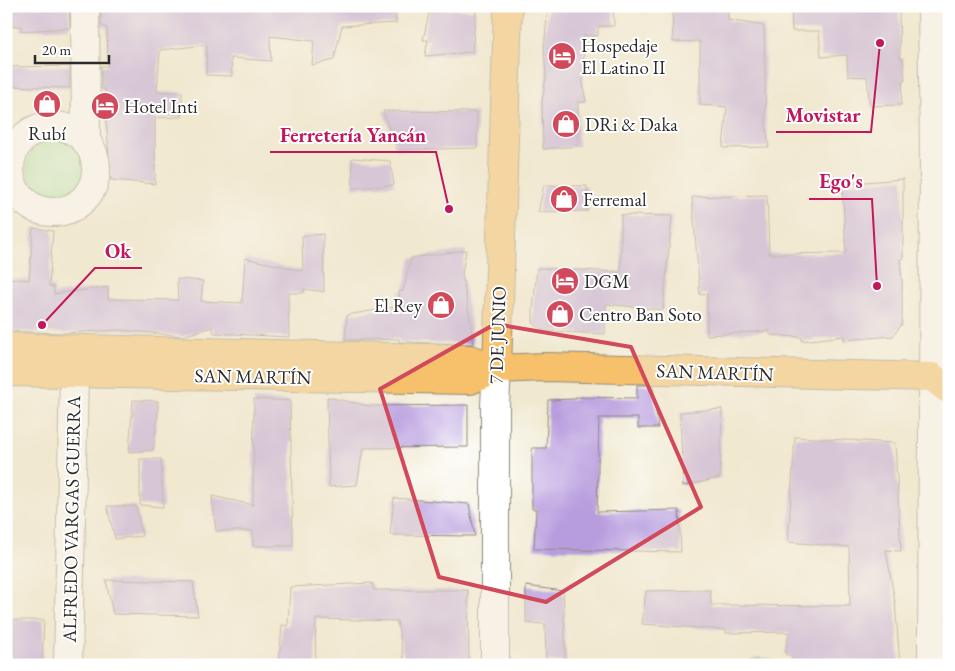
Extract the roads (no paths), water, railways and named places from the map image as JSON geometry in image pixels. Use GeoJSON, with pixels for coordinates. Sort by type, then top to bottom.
{"type":"FeatureCollection","features":[{"type":"Feature","properties":{"kind":"main road","name":"7 DE JUNIO"},"geometry":{"type":"LineString","coordinates":[[497,369],[508,6]]}},
{"type":"Feature","properties":{"kind":"main road","name":"SAN MARTÍN"},"geometry":{"type":"LineString","coordinates":[[6,347],[74,361],[470,380],[497,369],[546,367],[943,377]]}},
{"type":"Feature","properties":{"kind":"main road","name":"SAN MARTÍN"},"geometry":{"type":"LineString","coordinates":[[6,372],[74,361]]}},
{"type":"Feature","properties":{"kind":"street"},"geometry":{"type":"LineString","coordinates":[[85,6],[86,140]]}},
{"type":"Feature","properties":{"kind":"street"},"geometry":{"type":"LineString","coordinates":[[932,6],[941,34],[943,377],[932,665]]}},
{"type":"Feature","properties":{"kind":"street","name":"ALFREDO VARGAS GUERRA"},"geometry":{"type":"LineString","coordinates":[[68,665],[74,361]]}},
{"type":"Feature","properties":{"kind":"street","name":"7 DE JUNIO"},"geometry":{"type":"LineString","coordinates":[[495,665],[495,405],[497,369]]}},
{"type":"Feature","properties":{"kind":"water"},"geometry":{"type":"Polygon","coordinates":[[[759,658],[773,660],[779,665],[746,665],[751,660],[759,658]]]}},
{"type":"Feature","properties":{"kind":"place","name":"Movistar"},"geometry":{"type":"Point","coordinates":[880,43]}},
{"type":"Feature","properties":{"kind":"place","name":"Hospedaje El Latino II"},"geometry":{"type":"Point","coordinates":[562,56]}},
{"type":"Feature","properties":{"kind":"place","name":"Rubí"},"geometry":{"type":"Point","coordinates":[47,104]}},
{"type":"Feature","properties":{"kind":"place","name":"Hotel Inti"},"geometry":{"type":"Point","coordinates":[105,106]}},
{"type":"Feature","properties":{"kind":"place","name":"DRi & Daka"},"geometry":{"type":"Point","coordinates":[566,124]}},
{"type":"Feature","properties":{"kind":"place","name":"Ferremal"},"geometry":{"type":"Point","coordinates":[564,199]}},
{"type":"Feature","properties":{"kind":"place","name":"Ferretería Yancán"},"geometry":{"type":"Point","coordinates":[449,209]}},
{"type":"Feature","properties":{"kind":"place","name":"DGM"},"geometry":{"type":"Point","coordinates":[565,281]}},
{"type":"Feature","properties":{"kind":"place","name":"Ego's"},"geometry":{"type":"Point","coordinates":[877,286]}},
{"type":"Feature","properties":{"kind":"place","name":"El Rey"},"geometry":{"type":"Point","coordinates":[441,305]}},
{"type":"Feature","properties":{"kind":"place","name":"Centro Ban Soto"},"geometry":{"type":"Point","coordinates":[560,314]}},
{"type":"Feature","properties":{"kind":"place","name":"Ok"},"geometry":{"type":"Point","coordinates":[42,325]}}]}
